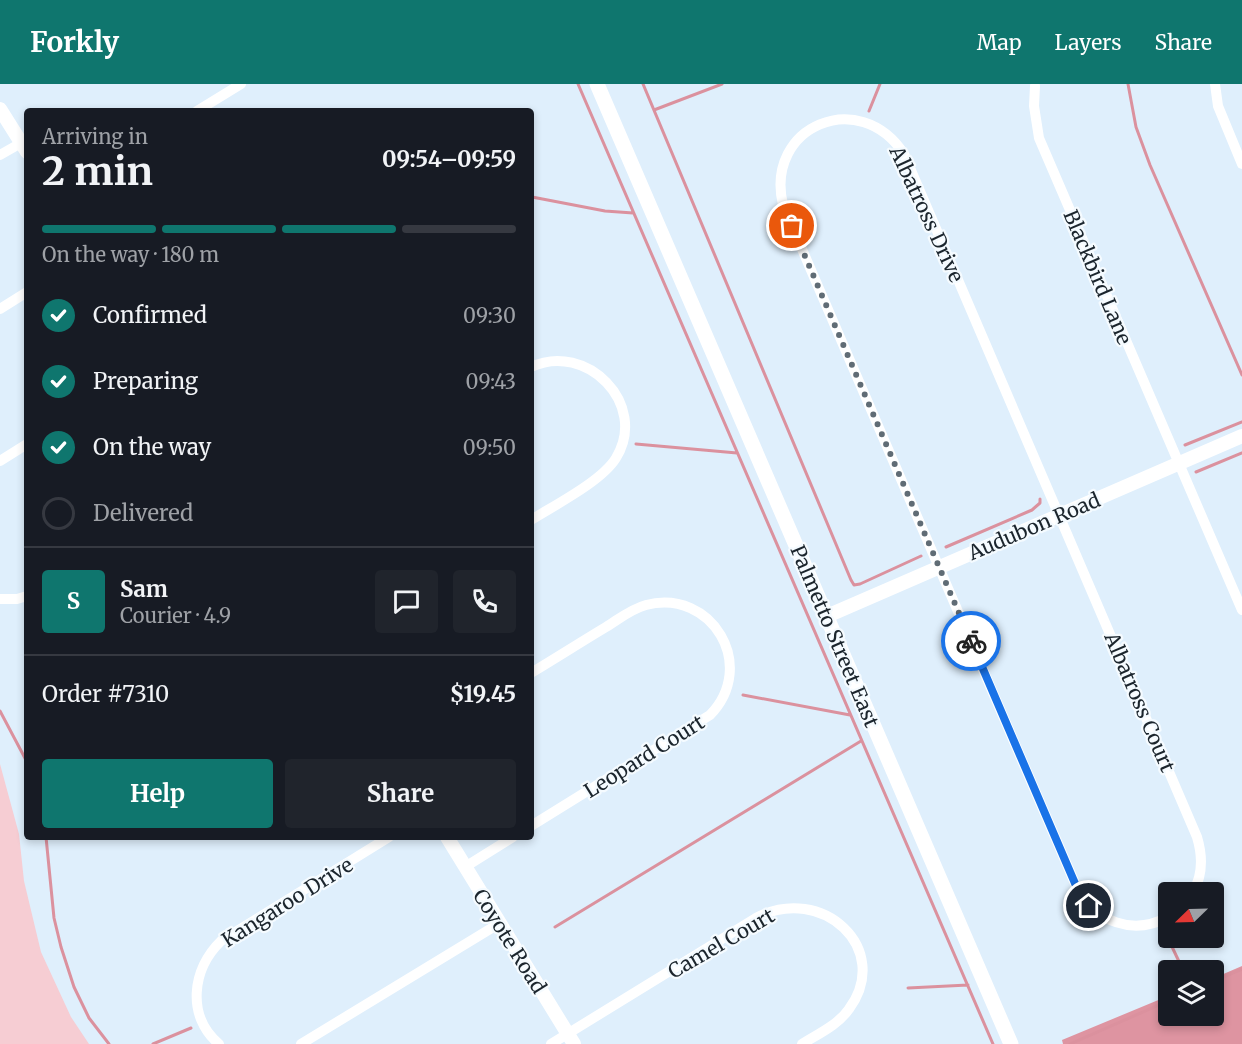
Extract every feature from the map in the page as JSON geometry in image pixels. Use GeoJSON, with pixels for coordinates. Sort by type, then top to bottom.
{"type":"FeatureCollection","features":[{"type":"Feature","properties":{"kind":"main road","name":"Palmetto Street East"},"geometry":{"type":"LineString","coordinates":[[597,84],[1011,1044]]}},
{"type":"Feature","properties":{"kind":"street"},"geometry":{"type":"LineString","coordinates":[[202,108],[241,84]]}},
{"type":"Feature","properties":{"kind":"street"},"geometry":{"type":"LineString","coordinates":[[1215,84],[1218,106],[1242,164]]}},
{"type":"Feature","properties":{"kind":"street","name":"Blackbird Lane"},"geometry":{"type":"LineString","coordinates":[[1035,86],[1034,106],[1039,138],[1242,610]]}},
{"type":"Feature","properties":{"kind":"street"},"geometry":{"type":"LineString","coordinates":[[0,109],[24,147],[0,155]]}},
{"type":"Feature","properties":{"kind":"street","name":"Albatross Drive"},"geometry":{"type":"LineString","coordinates":[[939,567],[780,195],[781,174],[788,153],[801,137],[818,125],[837,120],[863,122],[887,134],[904,154],[1059,515]]}},
{"type":"Feature","properties":{"kind":"street"},"geometry":{"type":"LineString","coordinates":[[0,309],[24,294]]}},
{"type":"Feature","properties":{"kind":"street"},"geometry":{"type":"LineString","coordinates":[[534,365],[566,360],[595,371],[617,394],[623,411],[625,430],[617,456],[606,470],[534,518]]}},
{"type":"Feature","properties":{"kind":"street","name":"Audubon Road"},"geometry":{"type":"LineString","coordinates":[[827,615],[1242,436]]}},
{"type":"Feature","properties":{"kind":"street"},"geometry":{"type":"LineString","coordinates":[[0,461],[24,446]]}},
{"type":"Feature","properties":{"kind":"street","name":"Albatross Court"},"geometry":{"type":"LineString","coordinates":[[1059,515],[1197,837],[1202,858],[1196,882]]}},
{"type":"Feature","properties":{"kind":"street"},"geometry":{"type":"LineString","coordinates":[[939,567],[1082,897],[1096,913],[1125,925],[1146,925],[1158,921]]}},
{"type":"Feature","properties":{"kind":"street"},"geometry":{"type":"LineString","coordinates":[[0,599],[24,597]]}},
{"type":"Feature","properties":{"kind":"street","name":"Leopard Court"},"geometry":{"type":"LineString","coordinates":[[534,671],[635,608],[665,602],[685,606],[709,621],[722,637],[729,654],[730,664],[727,690],[722,701],[710,715],[534,824]]}},
{"type":"Feature","properties":{"kind":"street","name":"Kangaroo Drive"},"geometry":{"type":"LineString","coordinates":[[219,1044],[204,1026],[196,1000],[199,976],[210,953],[221,941],[384,840]]}},
{"type":"Feature","properties":{"kind":"street","name":"Coyote Road"},"geometry":{"type":"LineString","coordinates":[[449,840],[571,1039]]}},
{"type":"Feature","properties":{"kind":"street"},"geometry":{"type":"LineString","coordinates":[[465,867],[508,840]]}},
{"type":"Feature","properties":{"kind":"street","name":"Camel Court"},"geometry":{"type":"LineString","coordinates":[[552,1044],[571,1039],[756,918],[772,910],[799,907],[825,914],[841,924],[854,941],[861,970],[858,991],[849,1009],[834,1024],[802,1044]]}},
{"type":"Feature","properties":{"kind":"street"},"geometry":{"type":"LineString","coordinates":[[301,1044],[500,923]]}},
{"type":"Feature","properties":{"kind":"shaded area"},"geometry":{"type":"Polygon","coordinates":[[[0,764],[19,834],[24,881],[41,952],[71,1017],[89,1044],[0,1044],[0,764]]]}},
{"type":"Feature","properties":{"kind":"shaded area"},"geometry":{"type":"Polygon","coordinates":[[[1242,966],[1242,1044],[1063,1044],[1062,1040],[1158,1000],[1158,1026],[1224,1026],[1224,974],[1242,966]]]}},
{"type":"Feature","properties":{"kind":"waterway"},"geometry":{"type":"LineString","coordinates":[[578,84],[993,1044]]}},
{"type":"Feature","properties":{"kind":"waterway"},"geometry":{"type":"LineString","coordinates":[[643,84],[851,580],[854,585],[860,584],[921,556]]}},
{"type":"Feature","properties":{"kind":"waterway"},"geometry":{"type":"LineString","coordinates":[[654,110],[722,84]]}},
{"type":"Feature","properties":{"kind":"waterway"},"geometry":{"type":"LineString","coordinates":[[869,111],[880,84]]}},
{"type":"Feature","properties":{"kind":"waterway"},"geometry":{"type":"LineString","coordinates":[[1128,84],[1136,127],[1150,165],[1242,375]]}},
{"type":"Feature","properties":{"kind":"waterway"},"geometry":{"type":"LineString","coordinates":[[534,197],[605,211],[633,213]]}},
{"type":"Feature","properties":{"kind":"waterway"},"geometry":{"type":"LineString","coordinates":[[1185,445],[1242,422]]}},
{"type":"Feature","properties":{"kind":"waterway"},"geometry":{"type":"LineString","coordinates":[[636,444],[737,453]]}},
{"type":"Feature","properties":{"kind":"waterway"},"geometry":{"type":"LineString","coordinates":[[1196,472],[1242,453]]}},
{"type":"Feature","properties":{"kind":"waterway"},"geometry":{"type":"LineString","coordinates":[[946,547],[1032,510],[1040,503],[1040,499]]}},
{"type":"Feature","properties":{"kind":"waterway"},"geometry":{"type":"LineString","coordinates":[[743,695],[850,715]]}},
{"type":"Feature","properties":{"kind":"waterway"},"geometry":{"type":"LineString","coordinates":[[0,711],[24,756]]}},
{"type":"Feature","properties":{"kind":"waterway"},"geometry":{"type":"LineString","coordinates":[[555,927],[861,741]]}},
{"type":"Feature","properties":{"kind":"waterway"},"geometry":{"type":"LineString","coordinates":[[46,840],[54,918],[61,947],[74,987],[89,1018],[109,1044]]}},
{"type":"Feature","properties":{"kind":"waterway"},"geometry":{"type":"LineString","coordinates":[[1173,948],[1178,960]]}},
{"type":"Feature","properties":{"kind":"waterway"},"geometry":{"type":"LineString","coordinates":[[1224,977],[1242,969]]}},
{"type":"Feature","properties":{"kind":"waterway"},"geometry":{"type":"LineString","coordinates":[[908,988],[968,985]]}},
{"type":"Feature","properties":{"kind":"waterway"},"geometry":{"type":"LineString","coordinates":[[1070,1044],[1158,1005]]}},
{"type":"Feature","properties":{"kind":"waterway"},"geometry":{"type":"LineString","coordinates":[[153,1044],[191,1028]]}},
{"type":"Feature","properties":{"kind":"way so far"},"geometry":{"type":"LineString","coordinates":[[792,226],[971,641]]}},
{"type":"Feature","properties":{"kind":"route"},"geometry":{"type":"LineString","coordinates":[[971,641],[1077,888],[1089,906]]}}]}
